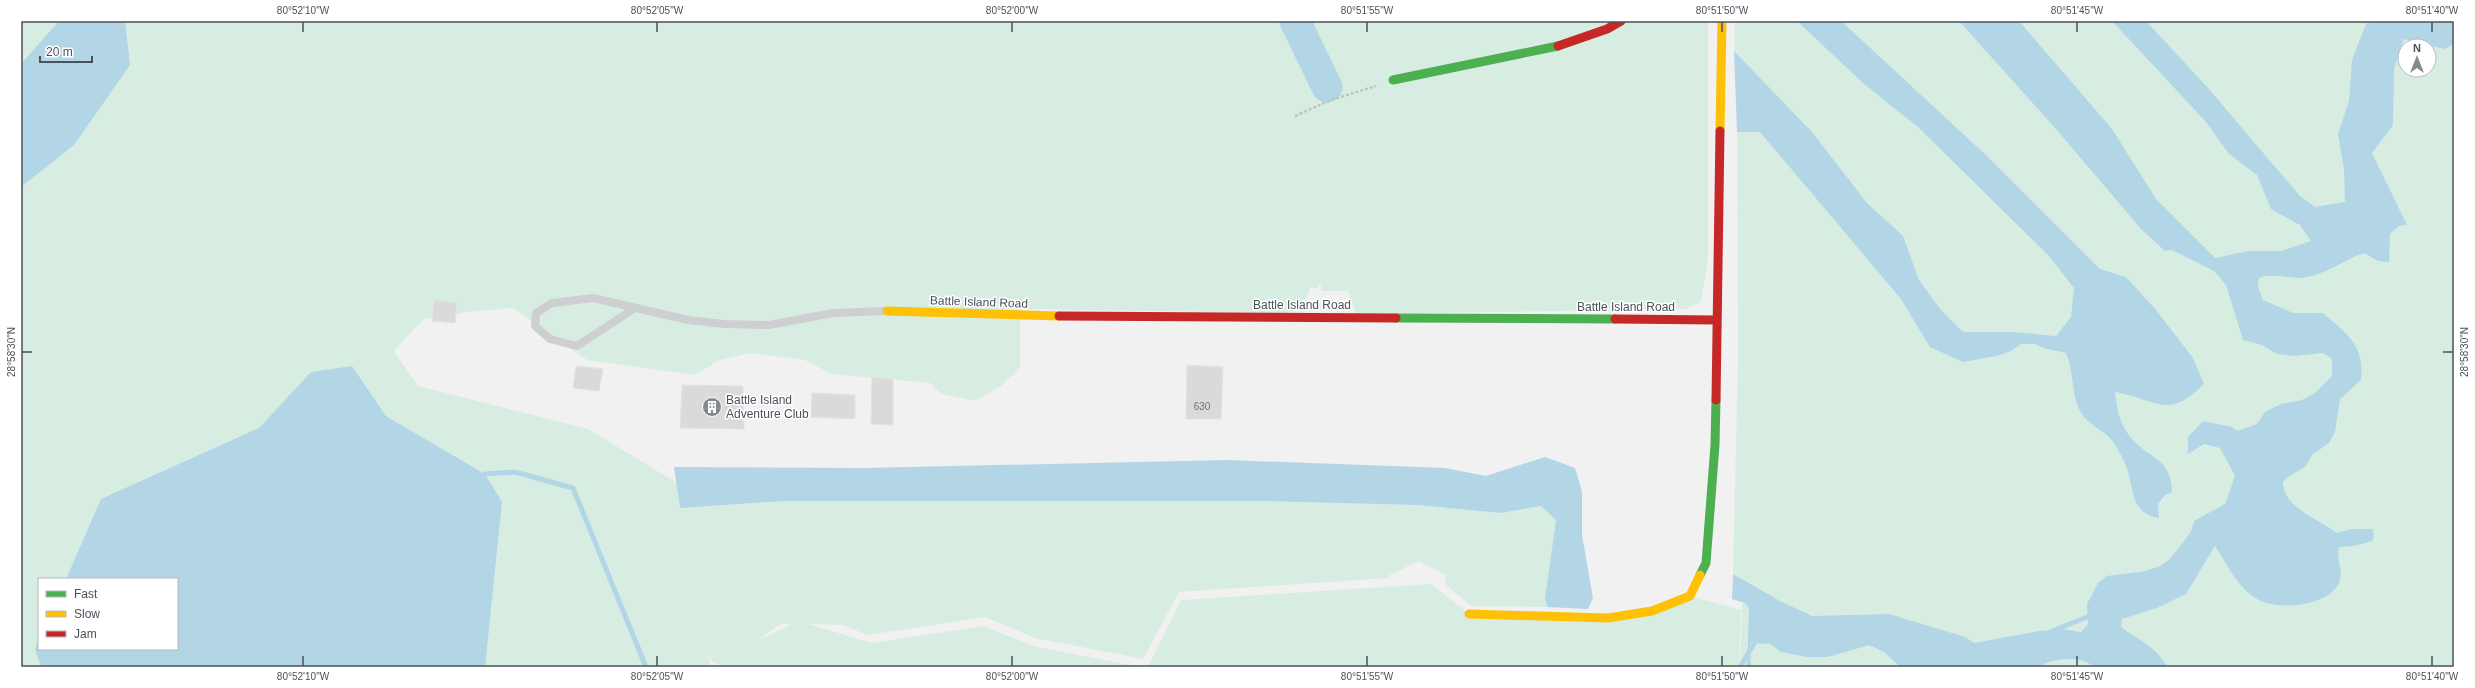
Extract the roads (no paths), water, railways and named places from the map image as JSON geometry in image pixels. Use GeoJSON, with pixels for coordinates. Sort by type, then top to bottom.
{"type":"FeatureCollection","features":[{"type":"Feature","properties":{"kind":"street"},"geometry":{"type":"LineString","coordinates":[[1393,80],[1549,49],[1608,29],[1621,21]]}},
{"type":"Feature","properties":{"kind":"street"},"geometry":{"type":"LineString","coordinates":[[1469,614],[1608,618],[1652,611],[1690,596],[1706,563],[1714,444],[1722,21]]}},
{"type":"Feature","properties":{"kind":"street","name":"Battle Island Road"},"geometry":{"type":"LineString","coordinates":[[887,311],[1055,316],[1717,320]]}},
{"type":"Feature","properties":{"kind":"lane"},"geometry":{"type":"LineString","coordinates":[[635,308],[577,346],[550,339],[535,326],[536,313],[552,303],[593,298],[635,308],[709,322],[769,325],[833,313],[887,311]]}},
{"type":"Feature","properties":{"kind":"water"},"geometry":{"type":"Polygon","coordinates":[[[59,21],[125,21],[130,65],[74,145],[21,187],[21,64],[59,21]]]}},
{"type":"Feature","properties":{"kind":"water"},"geometry":{"type":"Polygon","coordinates":[[[1797,21],[1841,21],[1986,155],[2100,269],[2126,277],[2156,310],[2193,358],[2204,384],[2180,402],[2171,405],[2161,404],[2115,392],[2120,418],[2125,429],[2133,440],[2164,466],[2171,481],[2172,492],[2165,495],[2158,504],[2159,518],[2149,515],[2137,504],[2127,469],[2116,447],[2108,436],[2085,418],[2079,409],[2073,388],[2069,360],[2066,353],[2044,348],[2035,344],[2021,344],[2011,351],[1997,356],[1963,362],[1930,347],[1901,299],[1760,132],[1737,132],[1734,51],[1812,132],[1867,203],[1903,236],[1919,280],[1941,310],[1963,332],[2015,332],[2056,336],[2071,317],[2074,288],[2048,255],[1919,128],[1864,84],[1797,21]]]}},
{"type":"Feature","properties":{"kind":"water"},"geometry":{"type":"Polygon","coordinates":[[[1959,21],[2019,21],[2112,129],[2156,199],[2215,258],[2248,251],[2281,251],[2311,241],[2300,225],[2271,209],[2257,175],[2229,154],[2206,122],[2112,21],[2146,21],[2208,88],[2300,196],[2315,207],[2345,202],[2344,169],[2338,134],[2349,101],[2352,60],[2366,24],[2371,21],[2454,21],[2454,44],[2444,49],[2437,47],[2437,38],[2397,38],[2397,60],[2394,69],[2393,125],[2372,153],[2407,225],[2399,226],[2390,234],[2389,262],[2378,261],[2364,253],[2329,270],[2314,275],[2295,278],[2271,275],[2259,278],[2258,287],[2263,300],[2293,313],[2323,313],[2347,334],[2357,349],[2362,368],[2361,380],[2340,399],[2335,432],[2329,443],[2312,455],[2305,467],[2288,477],[2283,482],[2289,499],[2303,512],[2337,533],[2351,529],[2373,529],[2374,537],[2372,541],[2354,546],[2339,547],[2338,556],[2341,576],[2335,589],[2327,596],[2317,601],[2292,605],[2268,603],[2259,600],[2252,595],[2239,583],[2215,546],[2186,594],[2157,608],[2122,619],[2121,626],[2152,649],[2161,657],[2168,667],[2094,667],[2082,661],[2067,659],[2045,664],[2039,667],[1900,667],[1884,652],[1869,645],[1828,657],[1807,657],[1781,652],[1770,644],[1750,643],[1751,667],[1747,667],[1749,608],[1745,603],[1732,599],[1733,574],[1780,601],[1812,616],[1889,614],[1965,637],[1974,643],[2039,631],[2063,629],[2081,632],[2088,624],[2087,604],[2098,583],[2107,576],[2146,571],[2160,566],[2170,559],[2191,532],[2194,521],[2225,504],[2235,476],[2220,448],[2204,444],[2188,454],[2188,437],[2203,421],[2232,427],[2237,431],[2257,424],[2265,412],[2281,404],[2302,400],[2315,393],[2332,376],[2332,359],[2323,353],[2294,356],[2277,354],[2262,345],[2243,340],[2226,285],[2214,271],[2172,250],[2165,251],[2141,229],[2056,129],[1959,21]]]}},
{"type":"Feature","properties":{"kind":"water"},"geometry":{"type":"Polygon","coordinates":[[[352,366],[386,416],[485,474],[502,502],[485,667],[41,667],[35,649],[38,642],[38,650],[178,650],[178,578],[66,578],[101,499],[259,428],[311,372],[352,366]]]}},
{"type":"Feature","properties":{"kind":"water"},"geometry":{"type":"Polygon","coordinates":[[[1545,457],[1575,468],[1582,491],[1582,535],[1593,598],[1588,609],[1547,607],[1545,598],[1556,520],[1541,506],[1501,513],[1416,505],[1260,501],[783,501],[680,508],[674,467],[865,468],[1227,460],[1445,468],[1486,476],[1545,457]]]}},
{"type":"Feature","properties":{"kind":"waterway"},"geometry":{"type":"LineString","coordinates":[[1295,21],[1327,87]]}},
{"type":"Feature","properties":{"kind":"waterway"},"geometry":{"type":"LineString","coordinates":[[485,474],[515,472],[573,488],[646,667]]}},
{"type":"Feature","properties":{"kind":"waterway"},"geometry":{"type":"LineString","coordinates":[[2050,632],[2092,615]]}},
{"type":"Feature","properties":{"kind":"waterway"},"geometry":{"type":"LineString","coordinates":[[1740,667],[1758,637]]}},
{"type":"Feature","properties":{"kind":"place","name":"Battle Island Adventure Club"},"geometry":{"type":"Point","coordinates":[712,407]}}]}
